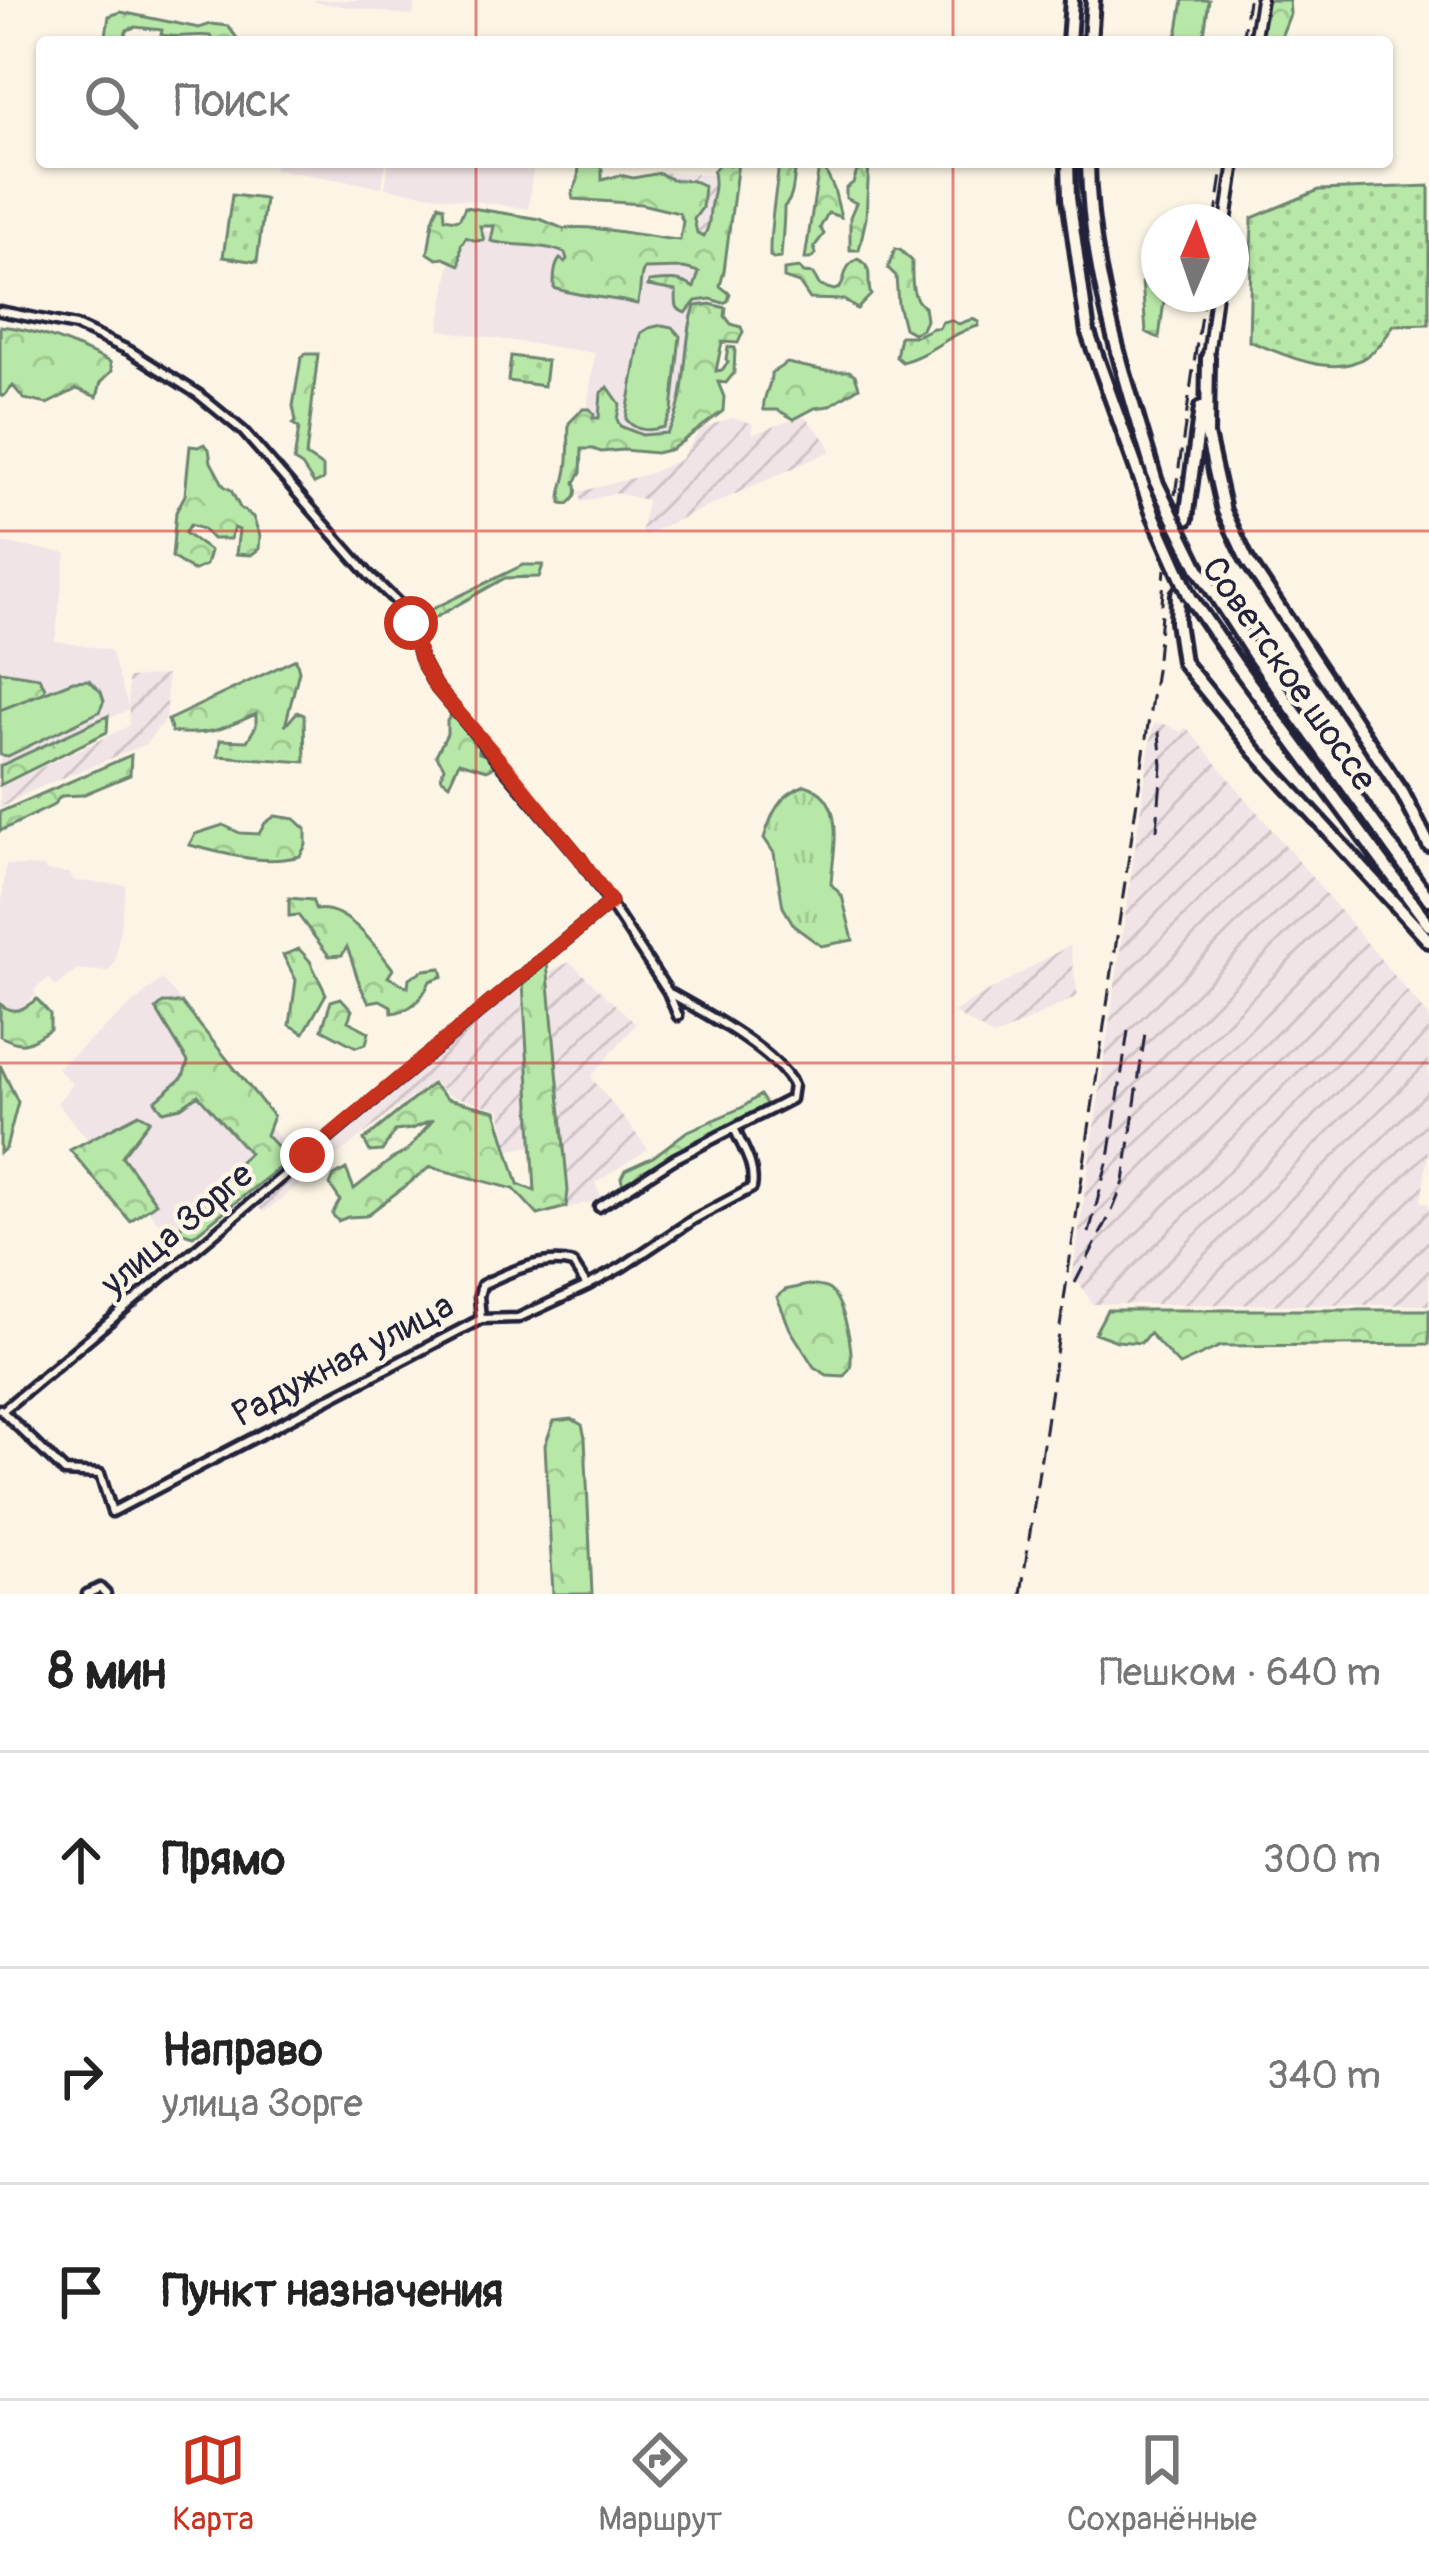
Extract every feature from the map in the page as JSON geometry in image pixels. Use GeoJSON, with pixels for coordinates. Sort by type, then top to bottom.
{"type":"FeatureCollection","features":[{"type":"Feature","properties":{"kind":"highway"},"geometry":{"type":"LineString","coordinates":[[1069,36],[1072,0]]}},
{"type":"Feature","properties":{"kind":"highway"},"geometry":{"type":"LineString","coordinates":[[1090,36],[1093,0]]}},
{"type":"Feature","properties":{"kind":"highway","name":"Советское шоссе"},"geometry":{"type":"LineString","coordinates":[[1068,168],[1088,333],[1184,596],[1429,925]]}},
{"type":"Feature","properties":{"kind":"highway","name":"Советское шоссе"},"geometry":{"type":"LineString","coordinates":[[1088,168],[1109,326],[1156,482],[1198,568],[1254,655],[1429,899]]}},
{"type":"Feature","properties":{"kind":"highway"},"geometry":{"type":"LineString","coordinates":[[1186,519],[1208,357]]}},
{"type":"Feature","properties":{"kind":"highway"},"geometry":{"type":"LineString","coordinates":[[1208,357],[1207,435],[1224,511],[1247,560],[1403,794],[1429,845]]}},
{"type":"Feature","properties":{"kind":"highway"},"geometry":{"type":"LineString","coordinates":[[1184,596],[1177,622],[1184,662],[1255,751],[1429,941]]}},
{"type":"Feature","properties":{"kind":"street"},"geometry":{"type":"LineString","coordinates":[[1255,36],[1261,0]]}},
{"type":"Feature","properties":{"kind":"street"},"geometry":{"type":"LineString","coordinates":[[1228,204],[1233,168]]}},
{"type":"Feature","properties":{"kind":"street"},"geometry":{"type":"LineString","coordinates":[[0,310],[76,326],[130,351],[198,394],[266,454],[400,606],[435,686],[580,858],[668,992],[678,1016]]}},
{"type":"Feature","properties":{"kind":"street"},"geometry":{"type":"LineString","coordinates":[[1208,357],[1214,312]]}},
{"type":"Feature","properties":{"kind":"street","name":"улица Зорге"},"geometry":{"type":"LineString","coordinates":[[1,1410],[611,902]]}},
{"type":"Feature","properties":{"kind":"street"},"geometry":{"type":"LineString","coordinates":[[599,1208],[674,1159],[791,1100],[793,1085],[776,1062],[668,992]]}},
{"type":"Feature","properties":{"kind":"street","name":"Радужная улица"},"geometry":{"type":"LineString","coordinates":[[1,1410],[65,1472],[100,1474],[112,1512],[481,1319],[518,1318],[587,1286],[752,1188],[751,1164],[734,1129]]}},
{"type":"Feature","properties":{"kind":"street"},"geometry":{"type":"LineString","coordinates":[[481,1319],[482,1285],[518,1270],[560,1260],[573,1264],[587,1286]]}},
{"type":"Feature","properties":{"kind":"street"},"geometry":{"type":"LineString","coordinates":[[87,1594],[100,1588],[106,1594]]}},
{"type":"Feature","properties":{"kind":"shaded area"},"geometry":{"type":"Polygon","coordinates":[[[315,0],[415,0],[413,16],[315,0]]]}},
{"type":"Feature","properties":{"kind":"shaded area"},"geometry":{"type":"Polygon","coordinates":[[[274,168],[385,168],[382,187],[274,168]]]}},
{"type":"Feature","properties":{"kind":"shaded area"},"geometry":{"type":"Polygon","coordinates":[[[388,168],[533,170],[528,209],[385,188],[388,168]]]}},
{"type":"Feature","properties":{"kind":"shaded area"},"geometry":{"type":"Polygon","coordinates":[[[655,172],[713,175],[708,236],[696,234],[700,189],[630,181],[655,172]]]}},
{"type":"Feature","properties":{"kind":"shaded area"},"geometry":{"type":"Polygon","coordinates":[[[456,227],[711,260],[685,444],[584,431],[595,353],[439,330],[456,227]]]}},
{"type":"Feature","properties":{"kind":"shaded area"},"geometry":{"type":"Polygon","coordinates":[[[804,416],[831,451],[647,534],[641,535],[647,500],[615,493],[582,502],[579,492],[648,474],[680,460],[700,431],[714,424],[732,418],[752,423],[753,434],[804,416]]]}},
{"type":"Feature","properties":{"kind":"shaded area"},"geometry":{"type":"Polygon","coordinates":[[[0,543],[66,553],[55,641],[110,650],[129,709],[0,771],[0,543]]]}},
{"type":"Feature","properties":{"kind":"shaded area"},"geometry":{"type":"Polygon","coordinates":[[[167,675],[166,718],[146,744],[0,808],[0,787],[129,726],[128,678],[167,675]]]}},
{"type":"Feature","properties":{"kind":"shaded area"},"geometry":{"type":"Polygon","coordinates":[[[1162,723],[1181,732],[1186,727],[1429,1017],[1429,1146],[1421,1202],[1429,1204],[1429,1305],[1092,1304],[1072,1280],[1153,725],[1162,723]]]}},
{"type":"Feature","properties":{"kind":"shaded area"},"geometry":{"type":"Polygon","coordinates":[[[6,865],[44,867],[69,873],[75,881],[126,885],[115,962],[109,971],[77,970],[56,987],[49,978],[0,1025],[0,918],[6,865]]]}},
{"type":"Feature","properties":{"kind":"shaded area"},"geometry":{"type":"Polygon","coordinates":[[[1070,945],[1078,996],[994,1037],[953,1012],[1070,945]]]}},
{"type":"Feature","properties":{"kind":"shaded area"},"geometry":{"type":"Polygon","coordinates":[[[570,962],[636,1024],[591,1077],[648,1149],[595,1183],[602,1199],[563,1209],[551,971],[570,962]]]}},
{"type":"Feature","properties":{"kind":"shaded area"},"geometry":{"type":"Polygon","coordinates":[[[162,979],[277,1118],[270,1127],[288,1148],[175,1242],[57,1103],[73,1084],[57,1068],[162,979]]]}},
{"type":"Feature","properties":{"kind":"shaded area"},"geometry":{"type":"Polygon","coordinates":[[[520,983],[534,1146],[508,1150],[500,1109],[448,1095],[432,1081],[264,1212],[258,1207],[520,983]]]}},
{"type":"Feature","properties":{"kind":"green space"},"geometry":{"type":"Polygon","coordinates":[[[1183,0],[1209,0],[1204,36],[1177,36],[1183,0]]]}},
{"type":"Feature","properties":{"kind":"green space"},"geometry":{"type":"Polygon","coordinates":[[[1265,0],[1289,0],[1290,14],[1281,36],[1259,36],[1265,0]]]}},
{"type":"Feature","properties":{"kind":"green space"},"geometry":{"type":"Polygon","coordinates":[[[121,12],[199,28],[228,26],[236,36],[167,36],[161,35],[162,30],[135,27],[124,36],[106,36],[109,16],[121,12]]]}},
{"type":"Feature","properties":{"kind":"green space"},"geometry":{"type":"Polygon","coordinates":[[[579,168],[601,168],[602,180],[660,173],[693,181],[704,186],[702,208],[694,219],[697,233],[704,236],[713,172],[737,168],[720,286],[730,294],[728,301],[696,301],[686,313],[677,307],[676,291],[648,286],[649,282],[673,280],[694,288],[699,272],[684,268],[644,269],[637,304],[554,288],[557,265],[560,259],[567,259],[565,253],[491,241],[494,226],[480,226],[484,240],[466,237],[460,265],[428,253],[439,204],[444,206],[445,218],[456,220],[465,207],[540,219],[564,229],[604,229],[680,240],[683,221],[679,213],[641,204],[573,199],[579,168]]]}},
{"type":"Feature","properties":{"kind":"green space"},"geometry":{"type":"Polygon","coordinates":[[[779,168],[797,168],[784,207],[781,258],[770,256],[779,168]]]}},
{"type":"Feature","properties":{"kind":"green space"},"geometry":{"type":"Polygon","coordinates":[[[824,168],[841,217],[828,213],[820,228],[824,234],[814,247],[816,254],[805,259],[818,173],[824,168]]]}},
{"type":"Feature","properties":{"kind":"green space"},"geometry":{"type":"Polygon","coordinates":[[[858,168],[869,168],[859,250],[850,250],[850,217],[856,203],[846,198],[846,188],[858,168]]]}},
{"type":"Feature","properties":{"kind":"green space"},"geometry":{"type":"Polygon","coordinates":[[[1429,186],[1429,324],[1393,325],[1379,345],[1347,365],[1309,363],[1249,341],[1252,218],[1319,190],[1429,186]]]}},
{"type":"Feature","properties":{"kind":"green space"},"geometry":{"type":"Polygon","coordinates":[[[232,195],[265,199],[257,262],[223,257],[232,195]]]}},
{"type":"Feature","properties":{"kind":"green space"},"geometry":{"type":"Polygon","coordinates":[[[895,249],[912,261],[914,293],[924,307],[926,320],[913,333],[904,328],[896,276],[888,268],[895,249]]]}},
{"type":"Feature","properties":{"kind":"green space"},"geometry":{"type":"Polygon","coordinates":[[[858,259],[868,271],[871,295],[857,309],[844,300],[810,299],[799,283],[784,278],[784,270],[799,268],[813,274],[820,286],[834,290],[858,259]]]}},
{"type":"Feature","properties":{"kind":"green space"},"geometry":{"type":"Polygon","coordinates":[[[695,306],[726,308],[725,316],[743,332],[738,343],[722,342],[716,371],[728,362],[728,347],[735,348],[734,373],[726,383],[718,382],[723,411],[672,449],[656,453],[582,449],[576,494],[568,504],[561,503],[569,423],[583,409],[599,418],[601,393],[608,387],[620,404],[620,426],[642,435],[667,433],[679,406],[695,306]]]}},
{"type":"Feature","properties":{"kind":"green space"},"geometry":{"type":"Polygon","coordinates":[[[1144,312],[1163,312],[1159,338],[1146,332],[1144,312]]]}},
{"type":"Feature","properties":{"kind":"green space"},"geometry":{"type":"Polygon","coordinates":[[[972,319],[978,326],[912,359],[902,362],[896,357],[900,336],[916,336],[950,320],[959,324],[972,319]]]}},
{"type":"Feature","properties":{"kind":"green space"},"geometry":{"type":"Polygon","coordinates":[[[662,325],[680,336],[672,411],[664,427],[643,429],[626,419],[641,333],[662,325]]]}},
{"type":"Feature","properties":{"kind":"green space"},"geometry":{"type":"Polygon","coordinates":[[[0,326],[70,344],[110,362],[112,371],[101,382],[97,397],[77,389],[47,404],[24,399],[13,386],[0,395],[0,326]]]}},
{"type":"Feature","properties":{"kind":"green space"},"geometry":{"type":"Polygon","coordinates":[[[305,354],[318,354],[306,456],[323,467],[323,480],[314,484],[294,461],[299,428],[293,424],[293,406],[305,354]]]}},
{"type":"Feature","properties":{"kind":"green space"},"geometry":{"type":"Polygon","coordinates":[[[511,356],[547,361],[544,386],[508,381],[511,356]]]}},
{"type":"Feature","properties":{"kind":"green space"},"geometry":{"type":"Polygon","coordinates":[[[787,363],[849,371],[859,387],[829,406],[794,419],[778,410],[764,410],[771,373],[787,363]]]}},
{"type":"Feature","properties":{"kind":"green space"},"geometry":{"type":"Polygon","coordinates":[[[204,444],[224,486],[253,517],[259,549],[251,555],[236,554],[239,530],[234,528],[230,539],[212,539],[203,529],[190,525],[185,533],[210,551],[206,565],[193,571],[172,557],[190,446],[204,444]]]}},
{"type":"Feature","properties":{"kind":"green space"},"geometry":{"type":"Polygon","coordinates":[[[523,565],[543,565],[539,577],[505,578],[431,620],[426,612],[523,565]]]}},
{"type":"Feature","properties":{"kind":"green space"},"geometry":{"type":"Polygon","coordinates":[[[296,659],[299,671],[285,726],[297,712],[304,715],[305,762],[218,756],[220,740],[247,741],[256,726],[256,714],[216,730],[172,732],[168,720],[296,659]]]}},
{"type":"Feature","properties":{"kind":"green space"},"geometry":{"type":"Polygon","coordinates":[[[0,671],[39,677],[43,694],[29,697],[26,705],[0,711],[0,671]]]}},
{"type":"Feature","properties":{"kind":"green space"},"geometry":{"type":"Polygon","coordinates":[[[89,680],[104,701],[99,712],[8,756],[0,755],[0,710],[73,681],[89,680]]]}},
{"type":"Feature","properties":{"kind":"green space"},"geometry":{"type":"Polygon","coordinates":[[[453,712],[479,741],[479,753],[491,757],[495,766],[487,770],[459,762],[449,784],[441,778],[444,767],[436,755],[453,712]]]}},
{"type":"Feature","properties":{"kind":"green space"},"geometry":{"type":"Polygon","coordinates":[[[108,716],[107,732],[0,785],[0,766],[108,716]]]}},
{"type":"Feature","properties":{"kind":"green space"},"geometry":{"type":"Polygon","coordinates":[[[131,755],[130,775],[82,795],[61,796],[52,806],[0,831],[0,812],[131,755]]]}},
{"type":"Feature","properties":{"kind":"green space"},"geometry":{"type":"Polygon","coordinates":[[[805,785],[819,792],[833,813],[831,884],[842,896],[853,940],[821,946],[795,927],[783,907],[774,853],[764,838],[777,806],[805,785]]]}},
{"type":"Feature","properties":{"kind":"green space"},"geometry":{"type":"Polygon","coordinates":[[[275,816],[295,819],[306,829],[300,856],[258,859],[189,845],[195,834],[223,825],[240,833],[259,834],[275,816]]]}},
{"type":"Feature","properties":{"kind":"green space"},"geometry":{"type":"Polygon","coordinates":[[[289,898],[312,900],[316,910],[328,910],[350,921],[393,969],[388,977],[408,987],[409,978],[424,970],[441,968],[443,976],[430,981],[416,1003],[405,1010],[392,1013],[391,1006],[380,1000],[369,1002],[347,947],[342,955],[329,956],[298,915],[289,916],[289,898]]]}},
{"type":"Feature","properties":{"kind":"green space"},"geometry":{"type":"Polygon","coordinates":[[[299,949],[326,994],[304,1033],[290,1025],[296,980],[283,955],[299,949]]]}},
{"type":"Feature","properties":{"kind":"green space"},"geometry":{"type":"Polygon","coordinates":[[[547,962],[566,1207],[538,1215],[514,1189],[430,1167],[366,1216],[338,1221],[332,1214],[340,1200],[330,1185],[334,1176],[346,1169],[354,1189],[407,1151],[433,1120],[395,1131],[382,1151],[370,1152],[364,1140],[432,1084],[447,1099],[496,1111],[518,1184],[535,1191],[523,983],[547,962]]]}},
{"type":"Feature","properties":{"kind":"green space"},"geometry":{"type":"Polygon","coordinates":[[[341,998],[352,1010],[348,1021],[369,1032],[366,1044],[356,1047],[322,1029],[331,1001],[341,998]]]}},
{"type":"Feature","properties":{"kind":"green space"},"geometry":{"type":"Polygon","coordinates":[[[37,999],[50,1014],[50,1029],[26,1043],[0,1036],[0,1004],[15,1010],[37,999]]]}},
{"type":"Feature","properties":{"kind":"green space"},"geometry":{"type":"Polygon","coordinates":[[[163,1003],[182,1003],[273,1116],[266,1135],[289,1160],[193,1236],[180,1232],[184,1211],[249,1153],[198,1095],[181,1107],[163,1111],[155,1101],[183,1077],[188,1062],[156,1009],[163,1003]]]}},
{"type":"Feature","properties":{"kind":"green space"},"geometry":{"type":"Polygon","coordinates":[[[0,1065],[18,1102],[6,1148],[0,1153],[0,1065]]]}},
{"type":"Feature","properties":{"kind":"green space"},"geometry":{"type":"Polygon","coordinates":[[[760,1095],[766,1104],[624,1189],[625,1170],[760,1095]]]}},
{"type":"Feature","properties":{"kind":"green space"},"geometry":{"type":"Polygon","coordinates":[[[139,1114],[150,1120],[122,1156],[156,1203],[130,1221],[70,1150],[139,1114]]]}},
{"type":"Feature","properties":{"kind":"green space"},"geometry":{"type":"Polygon","coordinates":[[[808,1285],[828,1289],[843,1313],[851,1360],[844,1376],[827,1375],[814,1367],[777,1297],[785,1290],[808,1285]]]}},
{"type":"Feature","properties":{"kind":"green space"},"geometry":{"type":"Polygon","coordinates":[[[1107,1310],[1429,1310],[1429,1344],[1221,1346],[1179,1365],[1149,1333],[1141,1343],[1095,1333],[1107,1310]]]}},
{"type":"Feature","properties":{"kind":"green space"},"geometry":{"type":"Polygon","coordinates":[[[572,1419],[582,1425],[585,1438],[592,1594],[553,1594],[545,1445],[554,1421],[572,1419]]]}},
{"type":"Feature","properties":{"kind":"tunnel"},"geometry":{"type":"LineString","coordinates":[[1180,575],[1186,519]]}},
{"type":"Feature","properties":{"kind":"railway"},"geometry":{"type":"LineString","coordinates":[[1243,36],[1248,0]]}},
{"type":"Feature","properties":{"kind":"railway"},"geometry":{"type":"LineString","coordinates":[[1218,204],[1223,168]]}},
{"type":"Feature","properties":{"kind":"railway"},"geometry":{"type":"LineString","coordinates":[[1175,495],[1201,312]]}},
{"type":"Feature","properties":{"kind":"railway"},"geometry":{"type":"LineString","coordinates":[[1021,1594],[1156,670],[1165,569]]}},
{"type":"Feature","properties":{"kind":"railway"},"geometry":{"type":"LineString","coordinates":[[1157,830],[1162,765],[1158,723]]}},
{"type":"Feature","properties":{"kind":"railway"},"geometry":{"type":"LineString","coordinates":[[1089,1233],[1110,1152],[1128,1031]]}},
{"type":"Feature","properties":{"kind":"railway"},"geometry":{"type":"LineString","coordinates":[[1075,1283],[1124,1182],[1145,1033]]}},
{"type":"Feature","properties":{"kind":"route"},"geometry":{"type":"LineString","coordinates":[[307,1155],[611,902],[514,777],[435,686],[420,658],[411,623]]}}]}
